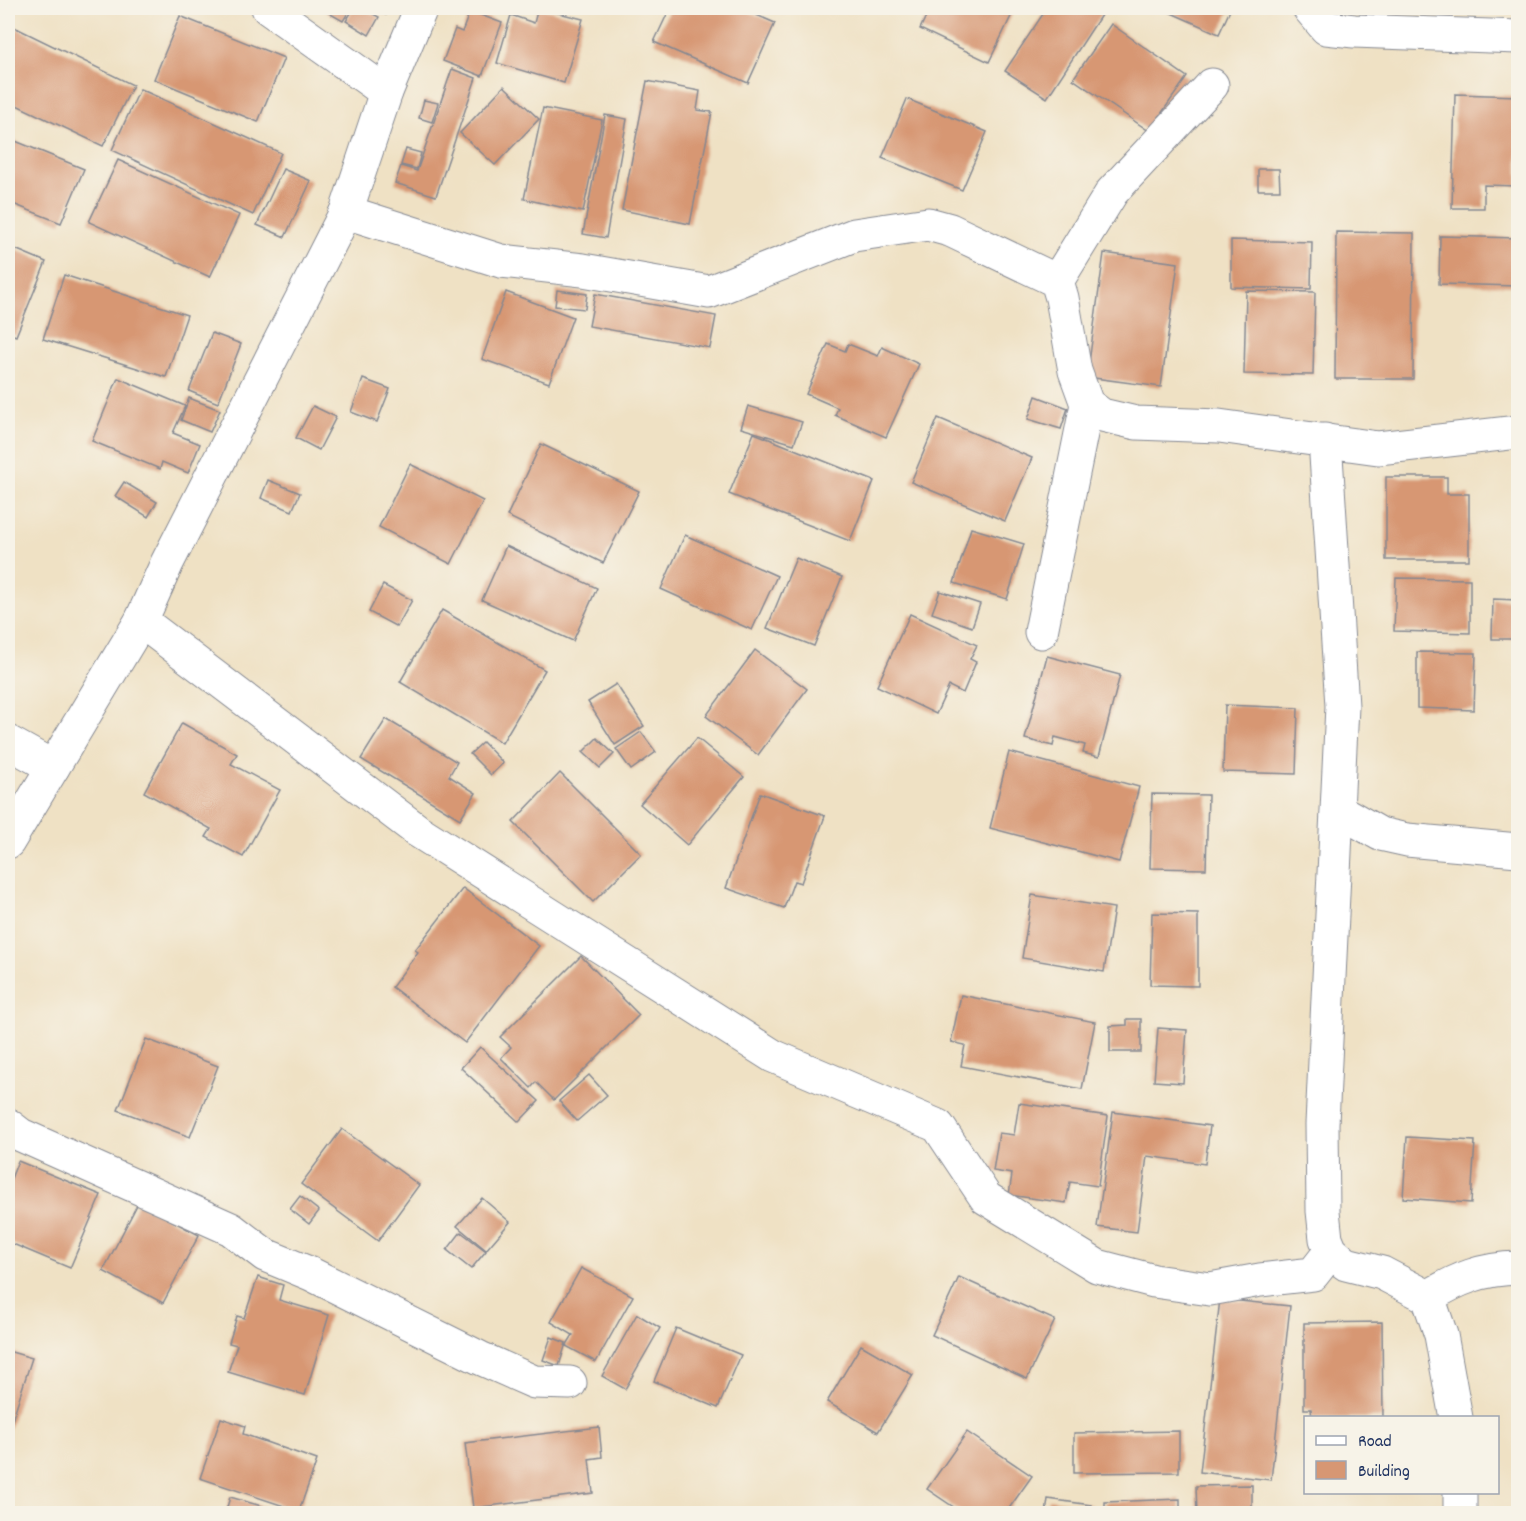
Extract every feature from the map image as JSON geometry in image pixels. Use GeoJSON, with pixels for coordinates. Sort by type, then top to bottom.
{"type":"FeatureCollection","features":[{"type":"Feature","properties":{"kind":"street"},"geometry":{"type":"LineString","coordinates":[[268,8],[386,92]]}},
{"type":"Feature","properties":{"kind":"street"},"geometry":{"type":"LineString","coordinates":[[8,842],[141,621],[167,563],[346,212],[386,92],[421,8]]}},
{"type":"Feature","properties":{"kind":"street"},"geometry":{"type":"LineString","coordinates":[[1309,8],[1326,28],[1518,37]]}},
{"type":"Feature","properties":{"kind":"street"},"geometry":{"type":"LineString","coordinates":[[1041,632],[1087,404],[1075,371],[1057,281],[1112,192],[1212,85]]}},
{"type":"Feature","properties":{"kind":"street"},"geometry":{"type":"LineString","coordinates":[[346,212],[501,261],[584,270],[709,292],[854,235],[928,224],[950,230],[1057,281]]}},
{"type":"Feature","properties":{"kind":"street"},"geometry":{"type":"LineString","coordinates":[[1087,404],[1102,415],[1136,423],[1220,426],[1378,448],[1518,432]]}},
{"type":"Feature","properties":{"kind":"street"},"geometry":{"type":"LineString","coordinates":[[1325,440],[1342,706],[1322,1124],[1323,1211],[1326,1239],[1331,1251],[1346,1264],[1382,1273],[1428,1297],[1441,1335],[1456,1416]]}},
{"type":"Feature","properties":{"kind":"street"},"geometry":{"type":"LineString","coordinates":[[141,621],[418,831],[458,857],[773,1056],[938,1126],[986,1198],[1097,1266],[1154,1281],[1210,1289],[1313,1274],[1331,1251]]}},
{"type":"Feature","properties":{"kind":"street"},"geometry":{"type":"LineString","coordinates":[[8,742],[53,767]]}},
{"type":"Feature","properties":{"kind":"street"},"geometry":{"type":"LineString","coordinates":[[1338,810],[1380,834],[1398,838],[1518,850]]}},
{"type":"Feature","properties":{"kind":"street"},"geometry":{"type":"LineString","coordinates":[[8,1125],[21,1135],[231,1229],[266,1254],[312,1274],[480,1359],[534,1382],[570,1383]]}},
{"type":"Feature","properties":{"kind":"street"},"geometry":{"type":"LineString","coordinates":[[1428,1297],[1454,1281],[1494,1269],[1518,1268]]}},
{"type":"Feature","properties":{"kind":"street"},"geometry":{"type":"LineString","coordinates":[[1460,1494],[1460,1514]]}},
{"type":"Feature","properties":{"kind":"building"},"geometry":{"type":"Polygon","coordinates":[[[320,8],[351,8],[343,21],[320,8]]]}},
{"type":"Feature","properties":{"kind":"building"},"geometry":{"type":"Polygon","coordinates":[[[354,8],[362,8],[379,17],[369,35],[346,21],[354,8]]]}},
{"type":"Feature","properties":{"kind":"building"},"geometry":{"type":"Polygon","coordinates":[[[373,8],[390,8],[386,15],[373,8]]]}},
{"type":"Feature","properties":{"kind":"building"},"geometry":{"type":"Polygon","coordinates":[[[538,8],[583,19],[564,83],[497,63],[511,15],[534,23],[538,8]]]}},
{"type":"Feature","properties":{"kind":"building"},"geometry":{"type":"Polygon","coordinates":[[[670,8],[740,8],[775,23],[748,83],[654,42],[670,8]]]}},
{"type":"Feature","properties":{"kind":"building"},"geometry":{"type":"Polygon","coordinates":[[[930,8],[1015,8],[989,62],[920,29],[930,8]]]}},
{"type":"Feature","properties":{"kind":"building"},"geometry":{"type":"Polygon","coordinates":[[[1047,8],[1105,9],[1047,98],[1005,71],[1047,8]]]}},
{"type":"Feature","properties":{"kind":"building"},"geometry":{"type":"Polygon","coordinates":[[[1160,8],[1231,8],[1219,34],[1160,8]]]}},
{"type":"Feature","properties":{"kind":"building"},"geometry":{"type":"Polygon","coordinates":[[[470,11],[502,23],[482,76],[443,61],[455,29],[462,32],[470,11]]]}},
{"type":"Feature","properties":{"kind":"building"},"geometry":{"type":"Polygon","coordinates":[[[180,16],[284,58],[258,122],[154,79],[180,16]]]}},
{"type":"Feature","properties":{"kind":"building"},"geometry":{"type":"Polygon","coordinates":[[[8,24],[133,85],[103,146],[8,101],[8,24]]]}},
{"type":"Feature","properties":{"kind":"building"},"geometry":{"type":"Polygon","coordinates":[[[1111,24],[1187,77],[1149,131],[1073,79],[1111,24]]]}},
{"type":"Feature","properties":{"kind":"building"},"geometry":{"type":"Polygon","coordinates":[[[452,69],[476,78],[436,196],[395,183],[401,166],[417,171],[452,69]]]}},
{"type":"Feature","properties":{"kind":"building"},"geometry":{"type":"Polygon","coordinates":[[[647,81],[700,91],[697,110],[712,112],[690,224],[622,210],[647,81]]]}},
{"type":"Feature","properties":{"kind":"building"},"geometry":{"type":"Polygon","coordinates":[[[504,86],[539,119],[495,165],[460,133],[504,86]]]}},
{"type":"Feature","properties":{"kind":"building"},"geometry":{"type":"Polygon","coordinates":[[[140,89],[281,153],[253,215],[112,150],[140,89]]]}},
{"type":"Feature","properties":{"kind":"building"},"geometry":{"type":"Polygon","coordinates":[[[1455,94],[1518,96],[1518,186],[1484,185],[1484,208],[1452,208],[1455,94]]]}},
{"type":"Feature","properties":{"kind":"building"},"geometry":{"type":"Polygon","coordinates":[[[907,99],[987,132],[962,190],[882,158],[907,99]]]}},
{"type":"Feature","properties":{"kind":"building"},"geometry":{"type":"Polygon","coordinates":[[[424,100],[438,103],[432,122],[419,118],[424,100]]]}},
{"type":"Feature","properties":{"kind":"building"},"geometry":{"type":"Polygon","coordinates":[[[543,108],[602,120],[583,212],[524,199],[543,108]]]}},
{"type":"Feature","properties":{"kind":"building"},"geometry":{"type":"Polygon","coordinates":[[[605,115],[627,119],[606,238],[583,234],[605,115]]]}},
{"type":"Feature","properties":{"kind":"building"},"geometry":{"type":"Polygon","coordinates":[[[8,138],[84,169],[61,223],[8,202],[8,138]]]}},
{"type":"Feature","properties":{"kind":"building"},"geometry":{"type":"Polygon","coordinates":[[[406,149],[421,153],[417,169],[401,165],[406,149]]]}},
{"type":"Feature","properties":{"kind":"building"},"geometry":{"type":"Polygon","coordinates":[[[118,160],[239,215],[210,277],[89,222],[118,160]]]}},
{"type":"Feature","properties":{"kind":"building"},"geometry":{"type":"Polygon","coordinates":[[[283,169],[311,181],[285,237],[257,225],[283,169]]]}},
{"type":"Feature","properties":{"kind":"building"},"geometry":{"type":"Polygon","coordinates":[[[1258,169],[1279,169],[1280,190],[1258,190],[1258,169]]]}},
{"type":"Feature","properties":{"kind":"building"},"geometry":{"type":"Polygon","coordinates":[[[1336,232],[1414,233],[1413,379],[1335,379],[1336,232]]]}},
{"type":"Feature","properties":{"kind":"building"},"geometry":{"type":"Polygon","coordinates":[[[1440,236],[1518,238],[1518,286],[1439,284],[1440,236]]]}},
{"type":"Feature","properties":{"kind":"building"},"geometry":{"type":"Polygon","coordinates":[[[1231,240],[1312,242],[1311,289],[1231,287],[1231,240]]]}},
{"type":"Feature","properties":{"kind":"building"},"geometry":{"type":"Polygon","coordinates":[[[8,246],[46,262],[16,336],[8,333],[8,246]]]}},
{"type":"Feature","properties":{"kind":"building"},"geometry":{"type":"Polygon","coordinates":[[[1104,253],[1178,263],[1161,387],[1087,377],[1104,253]]]}},
{"type":"Feature","properties":{"kind":"building"},"geometry":{"type":"Polygon","coordinates":[[[64,275],[187,315],[166,377],[43,339],[64,275]]]}},
{"type":"Feature","properties":{"kind":"building"},"geometry":{"type":"Polygon","coordinates":[[[557,290],[587,294],[585,309],[555,306],[557,290]]]}},
{"type":"Feature","properties":{"kind":"building"},"geometry":{"type":"Polygon","coordinates":[[[1246,291],[1315,292],[1313,375],[1244,374],[1246,291]]]}},
{"type":"Feature","properties":{"kind":"building"},"geometry":{"type":"Polygon","coordinates":[[[506,292],[573,317],[549,383],[482,359],[506,292]]]}},
{"type":"Feature","properties":{"kind":"building"},"geometry":{"type":"Polygon","coordinates":[[[595,294],[716,316],[710,348],[589,326],[595,294]]]}},
{"type":"Feature","properties":{"kind":"building"},"geometry":{"type":"Polygon","coordinates":[[[212,333],[241,344],[218,403],[189,391],[212,333]]]}},
{"type":"Feature","properties":{"kind":"building"},"geometry":{"type":"Polygon","coordinates":[[[828,344],[845,351],[848,344],[878,356],[882,347],[919,364],[886,437],[835,415],[838,408],[806,394],[828,344]]]}},
{"type":"Feature","properties":{"kind":"building"},"geometry":{"type":"Polygon","coordinates":[[[118,378],[185,406],[173,433],[200,444],[188,473],[162,462],[160,469],[92,441],[118,378]]]}},
{"type":"Feature","properties":{"kind":"building"},"geometry":{"type":"Polygon","coordinates":[[[363,379],[390,389],[377,422],[351,412],[363,379]]]}},
{"type":"Feature","properties":{"kind":"building"},"geometry":{"type":"Polygon","coordinates":[[[1036,396],[1068,408],[1061,429],[1028,419],[1036,396]]]}},
{"type":"Feature","properties":{"kind":"building"},"geometry":{"type":"Polygon","coordinates":[[[189,398],[220,410],[210,432],[181,420],[189,398]]]}},
{"type":"Feature","properties":{"kind":"building"},"geometry":{"type":"Polygon","coordinates":[[[313,406],[336,417],[319,450],[296,438],[313,406]]]}},
{"type":"Feature","properties":{"kind":"building"},"geometry":{"type":"Polygon","coordinates":[[[748,406],[802,422],[794,444],[741,428],[748,406]]]}},
{"type":"Feature","properties":{"kind":"building"},"geometry":{"type":"Polygon","coordinates":[[[938,418],[1032,458],[1005,521],[911,482],[938,418]]]}},
{"type":"Feature","properties":{"kind":"building"},"geometry":{"type":"Polygon","coordinates":[[[754,433],[874,481],[850,541],[729,494],[754,433]]]}},
{"type":"Feature","properties":{"kind":"building"},"geometry":{"type":"Polygon","coordinates":[[[541,444],[639,491],[603,563],[507,516],[541,444]]]}},
{"type":"Feature","properties":{"kind":"building"},"geometry":{"type":"Polygon","coordinates":[[[410,464],[483,501],[451,564],[379,527],[410,464]]]}},
{"type":"Feature","properties":{"kind":"building"},"geometry":{"type":"Polygon","coordinates":[[[1386,477],[1447,477],[1447,494],[1469,494],[1469,560],[1386,560],[1386,477]]]}},
{"type":"Feature","properties":{"kind":"building"},"geometry":{"type":"Polygon","coordinates":[[[268,480],[300,493],[292,511],[261,498],[268,480]]]}},
{"type":"Feature","properties":{"kind":"building"},"geometry":{"type":"Polygon","coordinates":[[[124,482],[157,502],[148,517],[115,496],[124,482]]]}},
{"type":"Feature","properties":{"kind":"building"},"geometry":{"type":"Polygon","coordinates":[[[971,528],[1024,544],[1007,599],[954,583],[971,528]]]}},
{"type":"Feature","properties":{"kind":"building"},"geometry":{"type":"Polygon","coordinates":[[[685,535],[777,576],[752,630],[661,589],[685,535]]]}},
{"type":"Feature","properties":{"kind":"building"},"geometry":{"type":"Polygon","coordinates":[[[506,546],[597,588],[573,641],[482,600],[506,546]]]}},
{"type":"Feature","properties":{"kind":"building"},"geometry":{"type":"Polygon","coordinates":[[[796,558],[842,577],[814,646],[767,628],[796,558]]]}},
{"type":"Feature","properties":{"kind":"building"},"geometry":{"type":"Polygon","coordinates":[[[1396,578],[1470,579],[1470,633],[1394,631],[1396,578]]]}},
{"type":"Feature","properties":{"kind":"building"},"geometry":{"type":"Polygon","coordinates":[[[383,585],[412,600],[397,627],[369,612],[383,585]]]}},
{"type":"Feature","properties":{"kind":"building"},"geometry":{"type":"Polygon","coordinates":[[[940,591],[980,604],[972,627],[932,613],[940,591]]]}},
{"type":"Feature","properties":{"kind":"building"},"geometry":{"type":"Polygon","coordinates":[[[1493,599],[1518,600],[1518,639],[1492,639],[1493,599]]]}},
{"type":"Feature","properties":{"kind":"building"},"geometry":{"type":"Polygon","coordinates":[[[442,610],[545,670],[502,743],[400,682],[442,610]]]}},
{"type":"Feature","properties":{"kind":"building"},"geometry":{"type":"Polygon","coordinates":[[[910,614],[977,645],[970,659],[976,662],[963,693],[949,686],[936,714],[877,686],[910,614]]]}},
{"type":"Feature","properties":{"kind":"building"},"geometry":{"type":"Polygon","coordinates":[[[755,650],[807,689],[758,755],[706,716],[755,650]]]}},
{"type":"Feature","properties":{"kind":"building"},"geometry":{"type":"Polygon","coordinates":[[[1417,652],[1476,653],[1474,710],[1417,708],[1417,652]]]}},
{"type":"Feature","properties":{"kind":"building"},"geometry":{"type":"Polygon","coordinates":[[[1047,656],[1120,675],[1099,757],[1083,753],[1085,745],[1055,737],[1053,746],[1025,739],[1047,656]]]}},
{"type":"Feature","properties":{"kind":"building"},"geometry":{"type":"Polygon","coordinates":[[[616,684],[644,726],[615,745],[588,702],[616,684]]]}},
{"type":"Feature","properties":{"kind":"building"},"geometry":{"type":"Polygon","coordinates":[[[1225,705],[1298,708],[1296,774],[1223,772],[1225,705]]]}},
{"type":"Feature","properties":{"kind":"building"},"geometry":{"type":"Polygon","coordinates":[[[386,719],[457,762],[449,776],[476,793],[460,819],[361,759],[386,719]]]}},
{"type":"Feature","properties":{"kind":"building"},"geometry":{"type":"Polygon","coordinates":[[[182,723],[237,754],[231,764],[280,790],[243,857],[206,837],[211,829],[144,792],[182,723]]]}},
{"type":"Feature","properties":{"kind":"building"},"geometry":{"type":"Polygon","coordinates":[[[641,732],[656,752],[631,770],[616,749],[641,732]]]}},
{"type":"Feature","properties":{"kind":"building"},"geometry":{"type":"Polygon","coordinates":[[[597,738],[614,754],[600,768],[583,752],[597,738]]]}},
{"type":"Feature","properties":{"kind":"building"},"geometry":{"type":"Polygon","coordinates":[[[697,738],[744,777],[687,845],[640,804],[697,738]]]}},
{"type":"Feature","properties":{"kind":"building"},"geometry":{"type":"Polygon","coordinates":[[[483,742],[503,763],[491,775],[470,754],[483,742]]]}},
{"type":"Feature","properties":{"kind":"building"},"geometry":{"type":"Polygon","coordinates":[[[1009,752],[1139,787],[1119,862],[990,828],[1009,752]]]}},
{"type":"Feature","properties":{"kind":"building"},"geometry":{"type":"Polygon","coordinates":[[[560,773],[641,854],[593,902],[513,822],[560,773]]]}},
{"type":"Feature","properties":{"kind":"building"},"geometry":{"type":"Polygon","coordinates":[[[760,793],[825,816],[801,883],[794,881],[784,908],[726,888],[760,793]]]}},
{"type":"Feature","properties":{"kind":"building"},"geometry":{"type":"Polygon","coordinates":[[[1152,794],[1208,795],[1206,869],[1150,868],[1152,794]]]}},
{"type":"Feature","properties":{"kind":"building"},"geometry":{"type":"Polygon","coordinates":[[[463,888],[539,946],[465,1043],[392,987],[418,952],[415,950],[463,888]]]}},
{"type":"Feature","properties":{"kind":"building"},"geometry":{"type":"Polygon","coordinates":[[[1032,895],[1114,908],[1104,972],[1022,958],[1032,895]]]}},
{"type":"Feature","properties":{"kind":"building"},"geometry":{"type":"Polygon","coordinates":[[[1152,913],[1198,914],[1198,986],[1150,985],[1152,913]]]}},
{"type":"Feature","properties":{"kind":"building"},"geometry":{"type":"Polygon","coordinates":[[[581,956],[639,1015],[554,1100],[536,1082],[531,1088],[501,1058],[511,1047],[500,1037],[581,956]]]}},
{"type":"Feature","properties":{"kind":"building"},"geometry":{"type":"Polygon","coordinates":[[[961,995],[1095,1022],[1082,1089],[961,1066],[965,1045],[951,1042],[961,995]]]}},
{"type":"Feature","properties":{"kind":"building"},"geometry":{"type":"Polygon","coordinates":[[[1127,1019],[1141,1019],[1141,1052],[1110,1052],[1110,1026],[1127,1025],[1127,1019]]]}},
{"type":"Feature","properties":{"kind":"building"},"geometry":{"type":"Polygon","coordinates":[[[1158,1028],[1187,1030],[1183,1083],[1154,1081],[1158,1028]]]}},
{"type":"Feature","properties":{"kind":"building"},"geometry":{"type":"Polygon","coordinates":[[[146,1039],[218,1066],[190,1137],[118,1110],[146,1039]]]}},
{"type":"Feature","properties":{"kind":"building"},"geometry":{"type":"Polygon","coordinates":[[[480,1047],[539,1101],[519,1122],[461,1068],[480,1047]]]}},
{"type":"Feature","properties":{"kind":"building"},"geometry":{"type":"Polygon","coordinates":[[[589,1075],[607,1095],[577,1121],[559,1101],[589,1075]]]}},
{"type":"Feature","properties":{"kind":"building"},"geometry":{"type":"Polygon","coordinates":[[[1019,1103],[1108,1116],[1098,1186],[1070,1182],[1066,1203],[1009,1195],[1012,1174],[993,1171],[999,1133],[1014,1135],[1019,1103]]]}},
{"type":"Feature","properties":{"kind":"building"},"geometry":{"type":"Polygon","coordinates":[[[1113,1112],[1210,1126],[1205,1164],[1147,1156],[1137,1232],[1097,1227],[1113,1112]]]}},
{"type":"Feature","properties":{"kind":"building"},"geometry":{"type":"Polygon","coordinates":[[[342,1129],[419,1185],[378,1241],[301,1184],[342,1129]]]}},
{"type":"Feature","properties":{"kind":"building"},"geometry":{"type":"Polygon","coordinates":[[[1407,1137],[1475,1141],[1471,1203],[1403,1198],[1407,1137]]]}},
{"type":"Feature","properties":{"kind":"building"},"geometry":{"type":"Polygon","coordinates":[[[18,1161],[101,1195],[70,1268],[8,1242],[8,1186],[18,1161]]]}},
{"type":"Feature","properties":{"kind":"building"},"geometry":{"type":"Polygon","coordinates":[[[300,1196],[319,1211],[309,1224],[290,1209],[300,1196]]]}},
{"type":"Feature","properties":{"kind":"building"},"geometry":{"type":"Polygon","coordinates":[[[482,1198],[510,1222],[486,1250],[457,1226],[482,1198]]]}},
{"type":"Feature","properties":{"kind":"building"},"geometry":{"type":"Polygon","coordinates":[[[138,1203],[199,1235],[163,1303],[103,1271],[138,1203]]]}},
{"type":"Feature","properties":{"kind":"building"},"geometry":{"type":"Polygon","coordinates":[[[461,1232],[486,1251],[471,1269],[447,1250],[461,1232]]]}},
{"type":"Feature","properties":{"kind":"building"},"geometry":{"type":"Polygon","coordinates":[[[581,1268],[633,1296],[596,1362],[566,1346],[573,1335],[551,1322],[581,1268]]]}},
{"type":"Feature","properties":{"kind":"building"},"geometry":{"type":"Polygon","coordinates":[[[258,1277],[283,1285],[279,1300],[329,1315],[305,1395],[228,1372],[237,1345],[229,1343],[237,1316],[244,1318],[258,1277]]]}},
{"type":"Feature","properties":{"kind":"building"},"geometry":{"type":"Polygon","coordinates":[[[959,1277],[1055,1320],[1027,1379],[932,1335],[959,1277]]]}},
{"type":"Feature","properties":{"kind":"building"},"geometry":{"type":"Polygon","coordinates":[[[1220,1299],[1290,1306],[1271,1480],[1200,1472],[1220,1299]]]}},
{"type":"Feature","properties":{"kind":"building"},"geometry":{"type":"Polygon","coordinates":[[[637,1314],[660,1328],[625,1389],[602,1376],[637,1314]]]}},
{"type":"Feature","properties":{"kind":"building"},"geometry":{"type":"Polygon","coordinates":[[[1382,1322],[1383,1416],[1312,1416],[1311,1409],[1304,1409],[1304,1323],[1382,1322]]]}},
{"type":"Feature","properties":{"kind":"building"},"geometry":{"type":"Polygon","coordinates":[[[676,1328],[741,1355],[718,1408],[654,1381],[676,1328]]]}},
{"type":"Feature","properties":{"kind":"building"},"geometry":{"type":"Polygon","coordinates":[[[551,1337],[566,1343],[559,1366],[543,1360],[551,1337]]]}},
{"type":"Feature","properties":{"kind":"building"},"geometry":{"type":"Polygon","coordinates":[[[861,1345],[913,1375],[878,1432],[827,1402],[861,1345]]]}},
{"type":"Feature","properties":{"kind":"building"},"geometry":{"type":"Polygon","coordinates":[[[8,1351],[32,1358],[8,1433],[8,1351]]]}},
{"type":"Feature","properties":{"kind":"building"},"geometry":{"type":"Polygon","coordinates":[[[221,1418],[245,1426],[243,1434],[317,1460],[299,1511],[200,1478],[221,1418]]]}},
{"type":"Feature","properties":{"kind":"building"},"geometry":{"type":"Polygon","coordinates":[[[599,1427],[602,1457],[589,1459],[593,1493],[473,1508],[465,1443],[599,1427]]]}},
{"type":"Feature","properties":{"kind":"building"},"geometry":{"type":"Polygon","coordinates":[[[1179,1431],[1179,1472],[1074,1473],[1074,1433],[1179,1431]]]}},
{"type":"Feature","properties":{"kind":"building"},"geometry":{"type":"Polygon","coordinates":[[[967,1432],[1032,1476],[1005,1514],[964,1514],[927,1489],[967,1432]]]}},
{"type":"Feature","properties":{"kind":"building"},"geometry":{"type":"Polygon","coordinates":[[[1252,1485],[1252,1514],[1197,1514],[1196,1486],[1252,1485]]]}},
{"type":"Feature","properties":{"kind":"building"},"geometry":{"type":"Polygon","coordinates":[[[230,1497],[286,1513],[286,1514],[225,1514],[230,1497]]]}},
{"type":"Feature","properties":{"kind":"building"},"geometry":{"type":"Polygon","coordinates":[[[1048,1499],[1091,1505],[1090,1514],[1046,1514],[1048,1499]]]}},
{"type":"Feature","properties":{"kind":"building"},"geometry":{"type":"Polygon","coordinates":[[[1180,1499],[1180,1514],[1105,1514],[1105,1502],[1180,1499]]]}}]}
